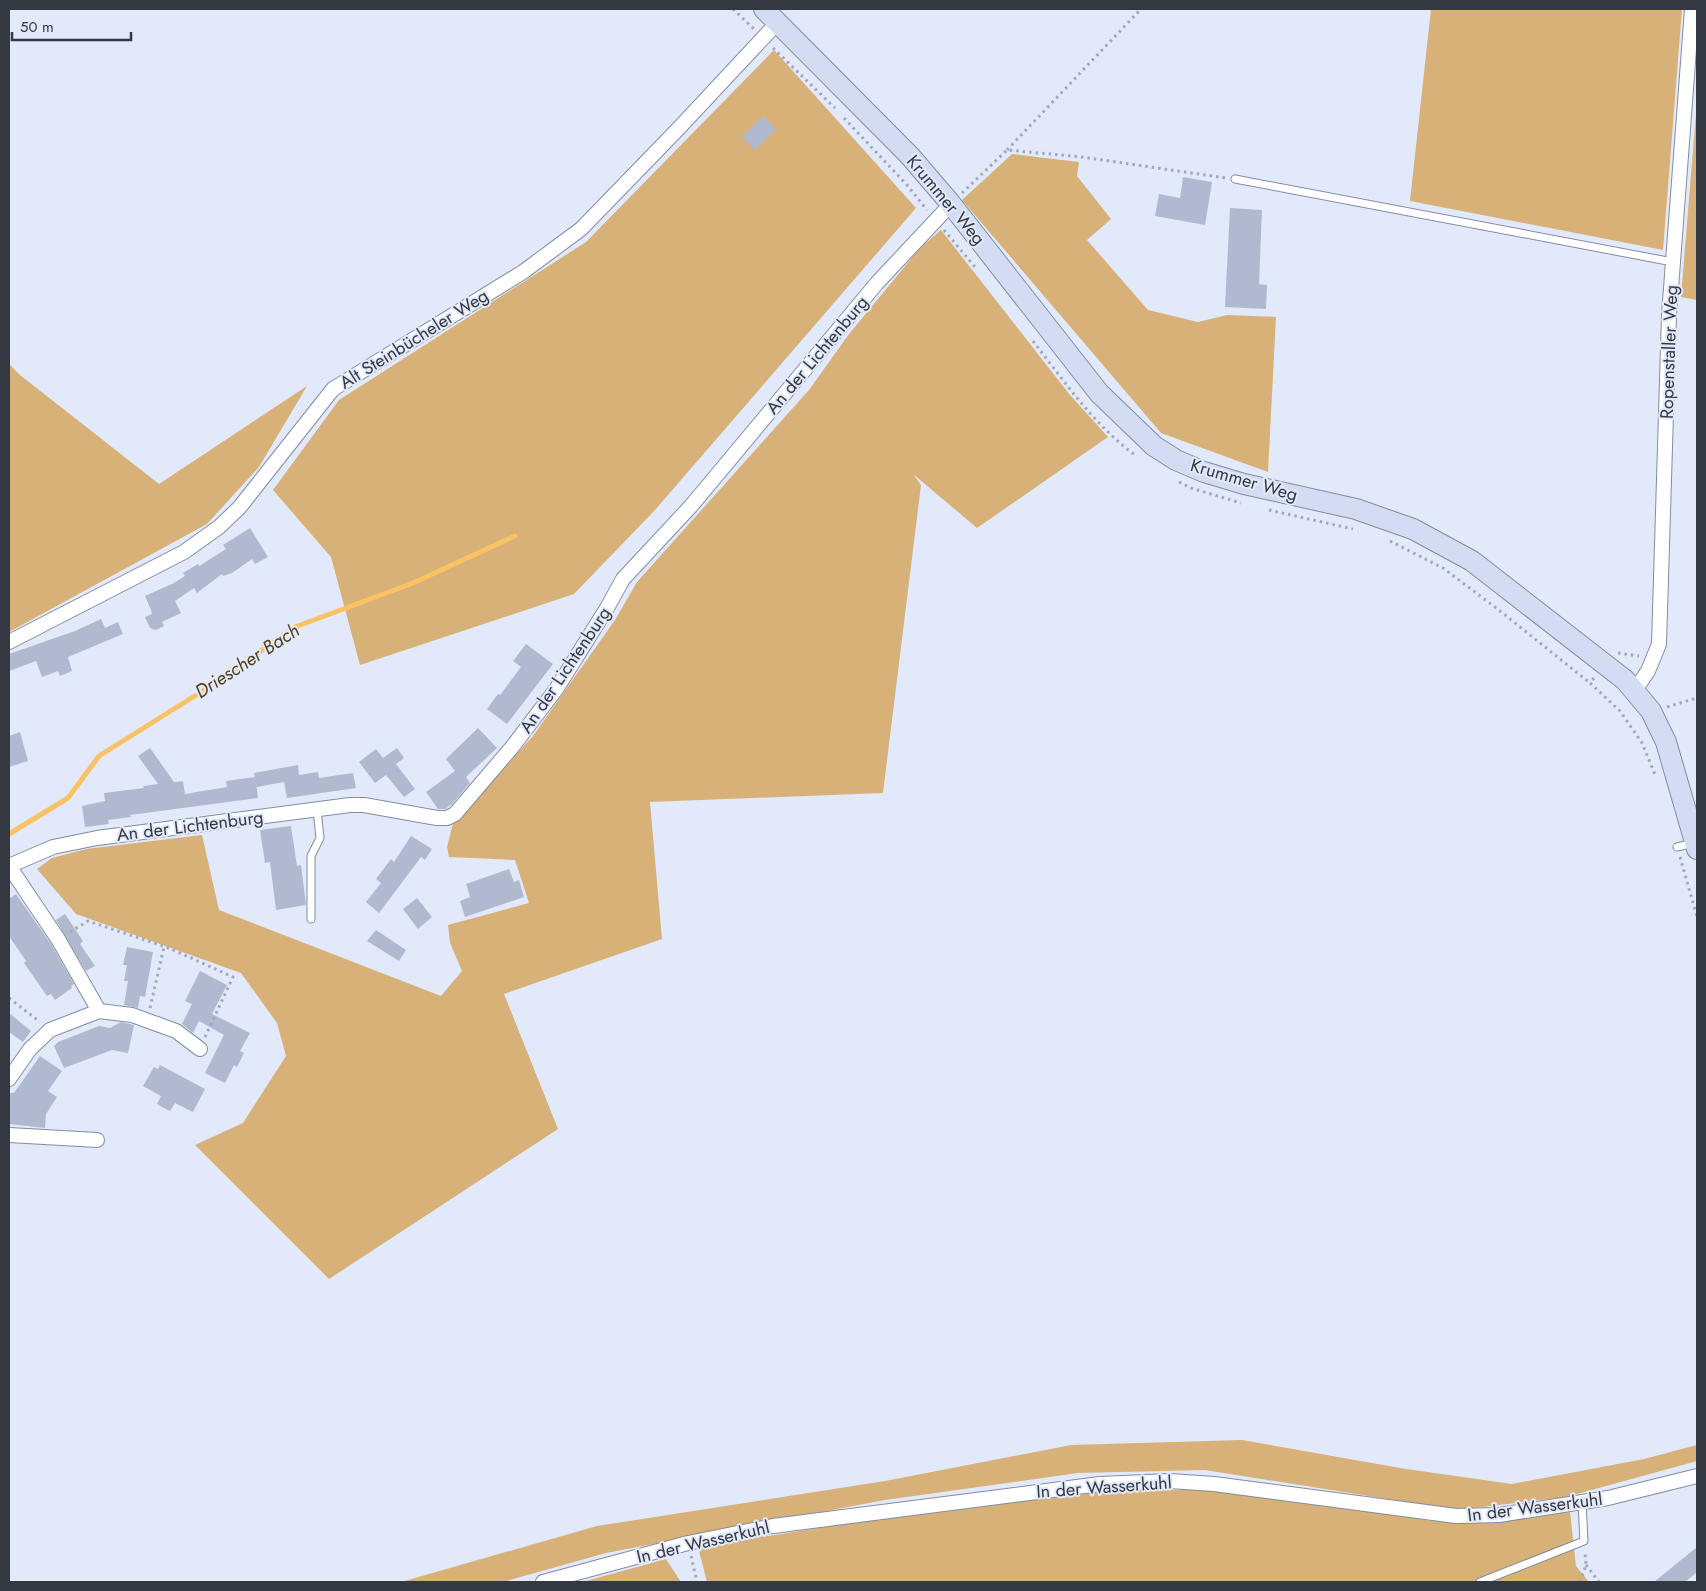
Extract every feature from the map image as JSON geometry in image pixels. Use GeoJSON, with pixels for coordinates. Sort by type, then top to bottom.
{"type":"FeatureCollection","features":[{"type":"Feature","properties":{"kind":"main road","name":"Krummer Weg"},"geometry":{"type":"LineString","coordinates":[[771,16],[910,156],[951,204],[1098,393],[1154,446],[1176,460],[1212,474],[1244,484],[1356,509],[1413,529],[1472,560],[1625,680],[1652,712],[1666,742],[1690,846]]}},
{"type":"Feature","properties":{"kind":"street","name":"Ropenstaller Weg"},"geometry":{"type":"LineString","coordinates":[[1635,690],[1648,672],[1659,644],[1669,325],[1692,9]]}},
{"type":"Feature","properties":{"kind":"street","name":"Alt Steinbücheler Weg"},"geometry":{"type":"LineString","coordinates":[[9,642],[184,552],[219,527],[239,508],[333,389],[522,272],[581,229],[763,38],[771,16]]}},
{"type":"Feature","properties":{"kind":"street","name":"An der Lichtenburg"},"geometry":{"type":"LineString","coordinates":[[9,866],[53,847],[97,838],[350,805],[364,805],[437,818],[447,818],[455,814],[513,746],[557,688],[607,608],[622,579],[691,506],[877,283],[951,204]]}},
{"type":"Feature","properties":{"kind":"street"},"geometry":{"type":"LineString","coordinates":[[9,866],[58,939],[99,1011]]}},
{"type":"Feature","properties":{"kind":"street"},"geometry":{"type":"LineString","coordinates":[[9,1079],[30,1049],[50,1030],[99,1011],[132,1015],[148,1020],[176,1031],[200,1049]]}},
{"type":"Feature","properties":{"kind":"street"},"geometry":{"type":"LineString","coordinates":[[9,1135],[97,1140]]}},
{"type":"Feature","properties":{"kind":"street","name":"In der Wasserkuhl"},"geometry":{"type":"LineString","coordinates":[[543,1582],[688,1543],[773,1526],[1100,1484],[1170,1481],[1214,1484],[1456,1516],[1499,1515],[1608,1498],[1697,1476]]}},
{"type":"Feature","properties":{"kind":"lane"},"geometry":{"type":"LineString","coordinates":[[1234,179],[1673,262]]}},
{"type":"Feature","properties":{"kind":"lane"},"geometry":{"type":"LineString","coordinates":[[311,919],[311,856],[320,838],[317,810]]}},
{"type":"Feature","properties":{"kind":"lane"},"geometry":{"type":"LineString","coordinates":[[1480,1582],[1584,1541],[1582,1502]]}},
{"type":"Feature","properties":{"kind":"path"},"geometry":{"type":"LineString","coordinates":[[733,9],[842,115],[907,185],[980,273]]}},
{"type":"Feature","properties":{"kind":"path"},"geometry":{"type":"LineString","coordinates":[[951,204],[1007,150],[1141,9]]}},
{"type":"Feature","properties":{"kind":"path"},"geometry":{"type":"LineString","coordinates":[[1007,150],[1082,158],[1234,179]]}},
{"type":"Feature","properties":{"kind":"path"},"geometry":{"type":"LineString","coordinates":[[1030,336],[1073,393],[1120,444],[1141,459]]}},
{"type":"Feature","properties":{"kind":"path"},"geometry":{"type":"LineString","coordinates":[[1176,481],[1192,488],[1245,504]]}},
{"type":"Feature","properties":{"kind":"path"},"geometry":{"type":"LineString","coordinates":[[1264,508],[1359,530]]}},
{"type":"Feature","properties":{"kind":"path"},"geometry":{"type":"LineString","coordinates":[[1385,539],[1443,568],[1590,683],[1626,719],[1642,744],[1658,785]]}},
{"type":"Feature","properties":{"kind":"path"},"geometry":{"type":"LineString","coordinates":[[1590,683],[1614,653],[1628,653],[1639,656],[1659,644]]}},
{"type":"Feature","properties":{"kind":"path"},"geometry":{"type":"LineString","coordinates":[[1652,712],[1697,698]]}},
{"type":"Feature","properties":{"kind":"path"},"geometry":{"type":"LineString","coordinates":[[1690,846],[1697,917]]}},
{"type":"Feature","properties":{"kind":"path"},"geometry":{"type":"LineString","coordinates":[[58,939],[88,921],[164,947],[233,977],[200,1049]]}},
{"type":"Feature","properties":{"kind":"path"},"geometry":{"type":"LineString","coordinates":[[148,1020],[164,947]]}},
{"type":"Feature","properties":{"kind":"path"},"geometry":{"type":"LineString","coordinates":[[9,998],[50,1030]]}},
{"type":"Feature","properties":{"kind":"path"},"geometry":{"type":"LineString","coordinates":[[1580,1582],[1586,1565],[1584,1541]]}},
{"type":"Feature","properties":{"kind":"path"},"geometry":{"type":"LineString","coordinates":[[688,1543],[697,1582]]}},
{"type":"Feature","properties":{"kind":"path"},"geometry":{"type":"LineString","coordinates":[[1586,1565],[1599,1582]]}},
{"type":"Feature","properties":{"kind":"shaded area"},"geometry":{"type":"Polygon","coordinates":[[[1431,9],[1682,9],[1663,250],[1410,201],[1431,9]]]}},
{"type":"Feature","properties":{"kind":"shaded area"},"geometry":{"type":"Polygon","coordinates":[[[774,50],[916,208],[655,510],[574,594],[360,665],[331,557],[273,490],[339,400],[586,242],[774,50]]]}},
{"type":"Feature","properties":{"kind":"shaded area"},"geometry":{"type":"Polygon","coordinates":[[[1697,101],[1697,300],[1681,297],[1697,101]]]}},
{"type":"Feature","properties":{"kind":"shaded area"},"geometry":{"type":"Polygon","coordinates":[[[1012,154],[1079,162],[1077,176],[1111,219],[1087,240],[1148,310],[1198,322],[1227,315],[1276,317],[1268,472],[1161,433],[962,200],[1012,154]]]}},
{"type":"Feature","properties":{"kind":"shaded area"},"geometry":{"type":"Polygon","coordinates":[[[941,230],[1070,395],[1108,437],[977,528],[913,474],[921,485],[883,793],[650,802],[662,939],[504,994],[558,1129],[329,1279],[195,1145],[243,1123],[286,1056],[277,1023],[241,973],[76,914],[37,869],[52,858],[86,849],[202,835],[219,910],[441,996],[462,971],[450,943],[448,925],[529,903],[515,860],[449,857],[447,847],[453,823],[533,736],[615,620],[637,582],[809,390],[849,334],[920,248],[941,230]]]}},
{"type":"Feature","properties":{"kind":"shaded area"},"geometry":{"type":"Polygon","coordinates":[[[9,364],[20,375],[159,484],[307,386],[259,467],[207,524],[9,632],[9,364]]]}},
{"type":"Feature","properties":{"kind":"shaded area"},"geometry":{"type":"Polygon","coordinates":[[[1242,1440],[1406,1469],[1512,1484],[1644,1459],[1697,1445],[1697,1461],[1566,1497],[1457,1510],[1205,1470],[1078,1473],[885,1500],[606,1553],[503,1582],[401,1582],[597,1526],[885,1481],[1071,1445],[1242,1440]]]}},
{"type":"Feature","properties":{"kind":"shaded area"},"geometry":{"type":"Polygon","coordinates":[[[1110,1490],[1227,1490],[1432,1521],[1481,1523],[1570,1512],[1576,1566],[1589,1582],[707,1582],[698,1547],[844,1524],[1110,1490]]]}},
{"type":"Feature","properties":{"kind":"shaded area"},"geometry":{"type":"Polygon","coordinates":[[[666,1559],[681,1582],[582,1582],[666,1559]]]}},
{"type":"Feature","properties":{"kind":"building"},"geometry":{"type":"Polygon","coordinates":[[[763,116],[776,129],[755,150],[742,137],[763,116]]]}},
{"type":"Feature","properties":{"kind":"building"},"geometry":{"type":"Polygon","coordinates":[[[1183,177],[1212,182],[1205,225],[1155,216],[1159,194],[1180,198],[1183,177]]]}},
{"type":"Feature","properties":{"kind":"building"},"geometry":{"type":"Polygon","coordinates":[[[1230,208],[1262,210],[1259,284],[1267,285],[1266,309],[1225,307],[1230,208]]]}},
{"type":"Feature","properties":{"kind":"building"},"geometry":{"type":"Polygon","coordinates":[[[250,528],[268,557],[255,564],[252,559],[232,573],[223,576],[222,574],[197,593],[194,588],[175,601],[181,613],[162,622],[164,626],[156,630],[150,628],[145,617],[152,614],[145,596],[185,576],[183,573],[198,564],[199,566],[226,549],[223,545],[250,528]]]}},
{"type":"Feature","properties":{"kind":"building"},"geometry":{"type":"Polygon","coordinates":[[[101,619],[105,628],[118,622],[123,634],[68,657],[72,671],[60,676],[58,671],[42,677],[36,661],[9,671],[9,654],[75,631],[101,619]]]}},
{"type":"Feature","properties":{"kind":"building"},"geometry":{"type":"Polygon","coordinates":[[[526,644],[553,664],[507,724],[487,709],[521,667],[513,661],[526,644]]]}},
{"type":"Feature","properties":{"kind":"building"},"geometry":{"type":"Polygon","coordinates":[[[478,728],[497,748],[466,777],[470,783],[452,804],[445,809],[438,809],[426,792],[455,771],[446,759],[478,728]]]}},
{"type":"Feature","properties":{"kind":"building"},"geometry":{"type":"Polygon","coordinates":[[[20,732],[28,761],[9,767],[9,736],[20,732]]]}},
{"type":"Feature","properties":{"kind":"building"},"geometry":{"type":"Polygon","coordinates":[[[150,748],[174,782],[183,781],[185,794],[227,787],[226,781],[255,777],[254,773],[298,765],[299,775],[318,772],[319,778],[353,773],[356,788],[287,798],[284,782],[257,787],[256,781],[258,798],[130,815],[131,817],[108,820],[109,824],[85,827],[82,806],[105,801],[104,793],[144,788],[143,786],[158,784],[138,756],[150,748]]]}},
{"type":"Feature","properties":{"kind":"building"},"geometry":{"type":"Polygon","coordinates":[[[397,748],[404,758],[396,764],[415,789],[404,797],[386,775],[375,783],[359,762],[376,749],[383,758],[397,748]]]}},
{"type":"Feature","properties":{"kind":"building"},"geometry":{"type":"Polygon","coordinates":[[[291,826],[297,866],[301,865],[306,905],[276,910],[270,862],[265,863],[260,830],[291,826]]]}},
{"type":"Feature","properties":{"kind":"building"},"geometry":{"type":"Polygon","coordinates":[[[411,836],[432,849],[425,860],[421,857],[379,913],[366,902],[381,883],[376,879],[391,859],[394,862],[411,836]]]}},
{"type":"Feature","properties":{"kind":"building"},"geometry":{"type":"Polygon","coordinates":[[[509,869],[514,882],[519,880],[524,897],[465,917],[460,901],[470,897],[466,884],[509,869]]]}},
{"type":"Feature","properties":{"kind":"building"},"geometry":{"type":"Polygon","coordinates":[[[16,894],[51,944],[74,984],[71,986],[72,988],[55,1000],[51,994],[47,996],[24,963],[26,961],[9,936],[9,899],[16,894]]]}},
{"type":"Feature","properties":{"kind":"building"},"geometry":{"type":"Polygon","coordinates":[[[417,898],[432,917],[418,929],[403,909],[417,898]]]}},
{"type":"Feature","properties":{"kind":"building"},"geometry":{"type":"Polygon","coordinates":[[[65,914],[83,941],[80,944],[95,966],[86,971],[56,920],[65,914]]]}},
{"type":"Feature","properties":{"kind":"building"},"geometry":{"type":"Polygon","coordinates":[[[376,930],[406,950],[399,961],[367,941],[376,930]]]}},
{"type":"Feature","properties":{"kind":"building"},"geometry":{"type":"Polygon","coordinates":[[[127,947],[153,952],[145,997],[140,996],[138,1008],[124,1005],[128,981],[124,981],[127,965],[123,965],[127,947]]]}},
{"type":"Feature","properties":{"kind":"building"},"geometry":{"type":"Polygon","coordinates":[[[200,971],[227,985],[212,1014],[250,1033],[240,1051],[244,1053],[237,1067],[234,1065],[225,1083],[205,1073],[224,1035],[199,1021],[193,1033],[182,1024],[192,1004],[185,1001],[200,971]]]}},
{"type":"Feature","properties":{"kind":"building"},"geometry":{"type":"Polygon","coordinates":[[[9,1013],[31,1031],[23,1042],[9,1032],[9,1013]]]}},
{"type":"Feature","properties":{"kind":"building"},"geometry":{"type":"Polygon","coordinates":[[[121,1022],[134,1025],[128,1053],[112,1050],[64,1068],[54,1046],[58,1042],[99,1026],[110,1028],[121,1022]]]}},
{"type":"Feature","properties":{"kind":"building"},"geometry":{"type":"Polygon","coordinates":[[[40,1056],[62,1071],[48,1091],[57,1097],[46,1114],[45,1128],[9,1124],[9,1093],[14,1093],[40,1056]]]}},
{"type":"Feature","properties":{"kind":"building"},"geometry":{"type":"Polygon","coordinates":[[[160,1065],[205,1089],[193,1112],[175,1103],[170,1111],[164,1108],[157,1104],[161,1096],[143,1086],[154,1067],[158,1069],[160,1065]]]}},
{"type":"Feature","properties":{"kind":"building"},"geometry":{"type":"Polygon","coordinates":[[[1697,1547],[1697,1572],[1685,1582],[1654,1582],[1697,1547]]]}},
{"type":"Feature","properties":{"kind":"waterway","name":"Driescher Bach"},"geometry":{"type":"LineString","coordinates":[[9,834],[68,798],[99,756],[217,682],[295,627],[413,583],[515,536]]}}]}
